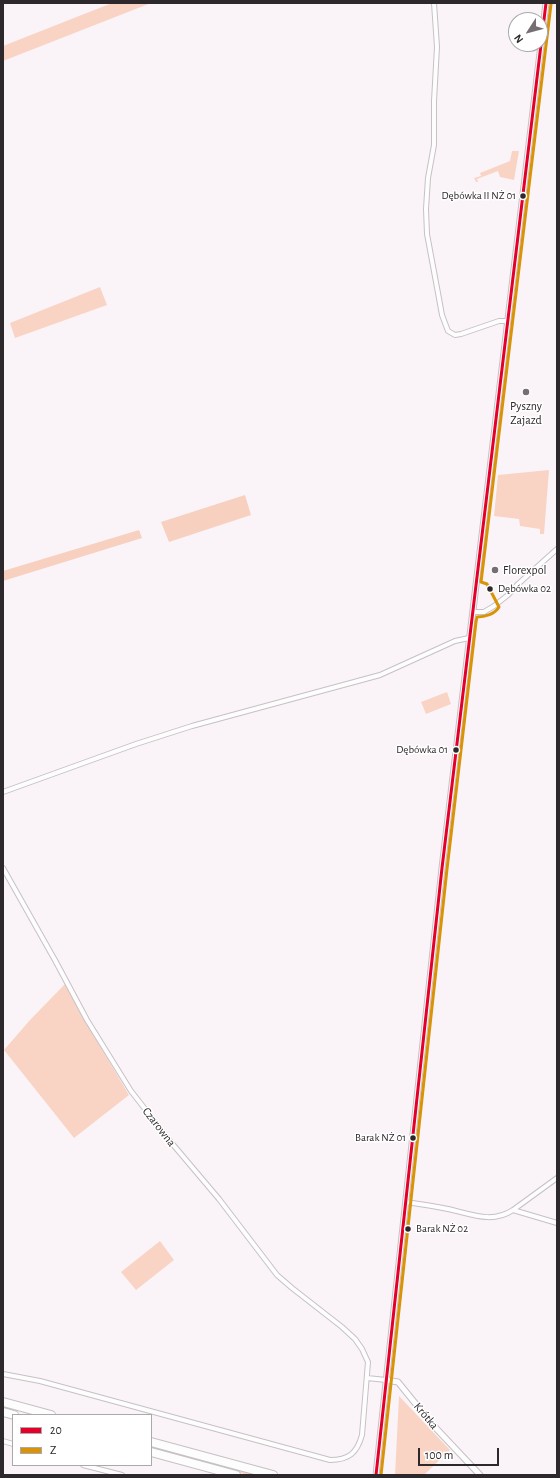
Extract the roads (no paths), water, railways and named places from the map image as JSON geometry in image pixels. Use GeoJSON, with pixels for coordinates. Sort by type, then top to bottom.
{"type":"FeatureCollection","features":[{"type":"Feature","properties":{"kind":"highway"},"geometry":{"type":"LineString","coordinates":[[3,1402],[47,1414]]}},
{"type":"Feature","properties":{"kind":"highway"},"geometry":{"type":"LineString","coordinates":[[152,1442],[273,1475]]}},
{"type":"Feature","properties":{"kind":"highway"},"geometry":{"type":"LineString","coordinates":[[152,1452],[236,1475]]}},
{"type":"Feature","properties":{"kind":"street"},"geometry":{"type":"LineString","coordinates":[[434,3],[437,47],[434,101],[434,144],[428,177],[426,209],[427,234],[442,315],[448,331],[455,335],[499,321],[508,320]]}},
{"type":"Feature","properties":{"kind":"street"},"geometry":{"type":"LineString","coordinates":[[376,1475],[442,868],[546,3]]}},
{"type":"Feature","properties":{"kind":"street"},"geometry":{"type":"LineString","coordinates":[[473,612],[484,612],[503,598],[557,549]]}},
{"type":"Feature","properties":{"kind":"street"},"geometry":{"type":"LineString","coordinates":[[3,792],[98,757],[192,726],[380,675],[455,641],[470,638]]}},
{"type":"Feature","properties":{"kind":"street","name":"Czarowna"},"geometry":{"type":"LineString","coordinates":[[3,868],[87,1020],[131,1091],[170,1141],[219,1199],[277,1274],[355,1339],[368,1362],[367,1378]]}},
{"type":"Feature","properties":{"kind":"street"},"geometry":{"type":"LineString","coordinates":[[406,1202],[423,1204],[485,1218],[502,1216],[513,1210],[557,1178]]}},
{"type":"Feature","properties":{"kind":"street"},"geometry":{"type":"LineString","coordinates":[[513,1210],[557,1223]]}},
{"type":"Feature","properties":{"kind":"street"},"geometry":{"type":"LineString","coordinates":[[3,1374],[40,1381],[335,1460],[339,1460],[352,1454],[360,1444],[367,1378],[386,1380]]}},
{"type":"Feature","properties":{"kind":"street","name":"Krótka"},"geometry":{"type":"LineString","coordinates":[[386,1380],[398,1382],[432,1424],[480,1475]]}},
{"type":"Feature","properties":{"kind":"street"},"geometry":{"type":"LineString","coordinates":[[87,1466],[122,1475]]}},
{"type":"Feature","properties":{"kind":"place","name":"Dębówka II NŻ 01"},"geometry":{"type":"Point","coordinates":[523,196]}},
{"type":"Feature","properties":{"kind":"place","name":"Pyszny Zajazd"},"geometry":{"type":"Point","coordinates":[526,392]}},
{"type":"Feature","properties":{"kind":"place","name":"Florexpol"},"geometry":{"type":"Point","coordinates":[495,570]}},
{"type":"Feature","properties":{"kind":"place","name":"Dębówka 02"},"geometry":{"type":"Point","coordinates":[490,589]}},
{"type":"Feature","properties":{"kind":"place","name":"Dębówka 01"},"geometry":{"type":"Point","coordinates":[456,750]}},
{"type":"Feature","properties":{"kind":"place","name":"Barak NŻ 01"},"geometry":{"type":"Point","coordinates":[413,1138]}},
{"type":"Feature","properties":{"kind":"place","name":"Barak NŻ 02"},"geometry":{"type":"Point","coordinates":[408,1229]}}]}
